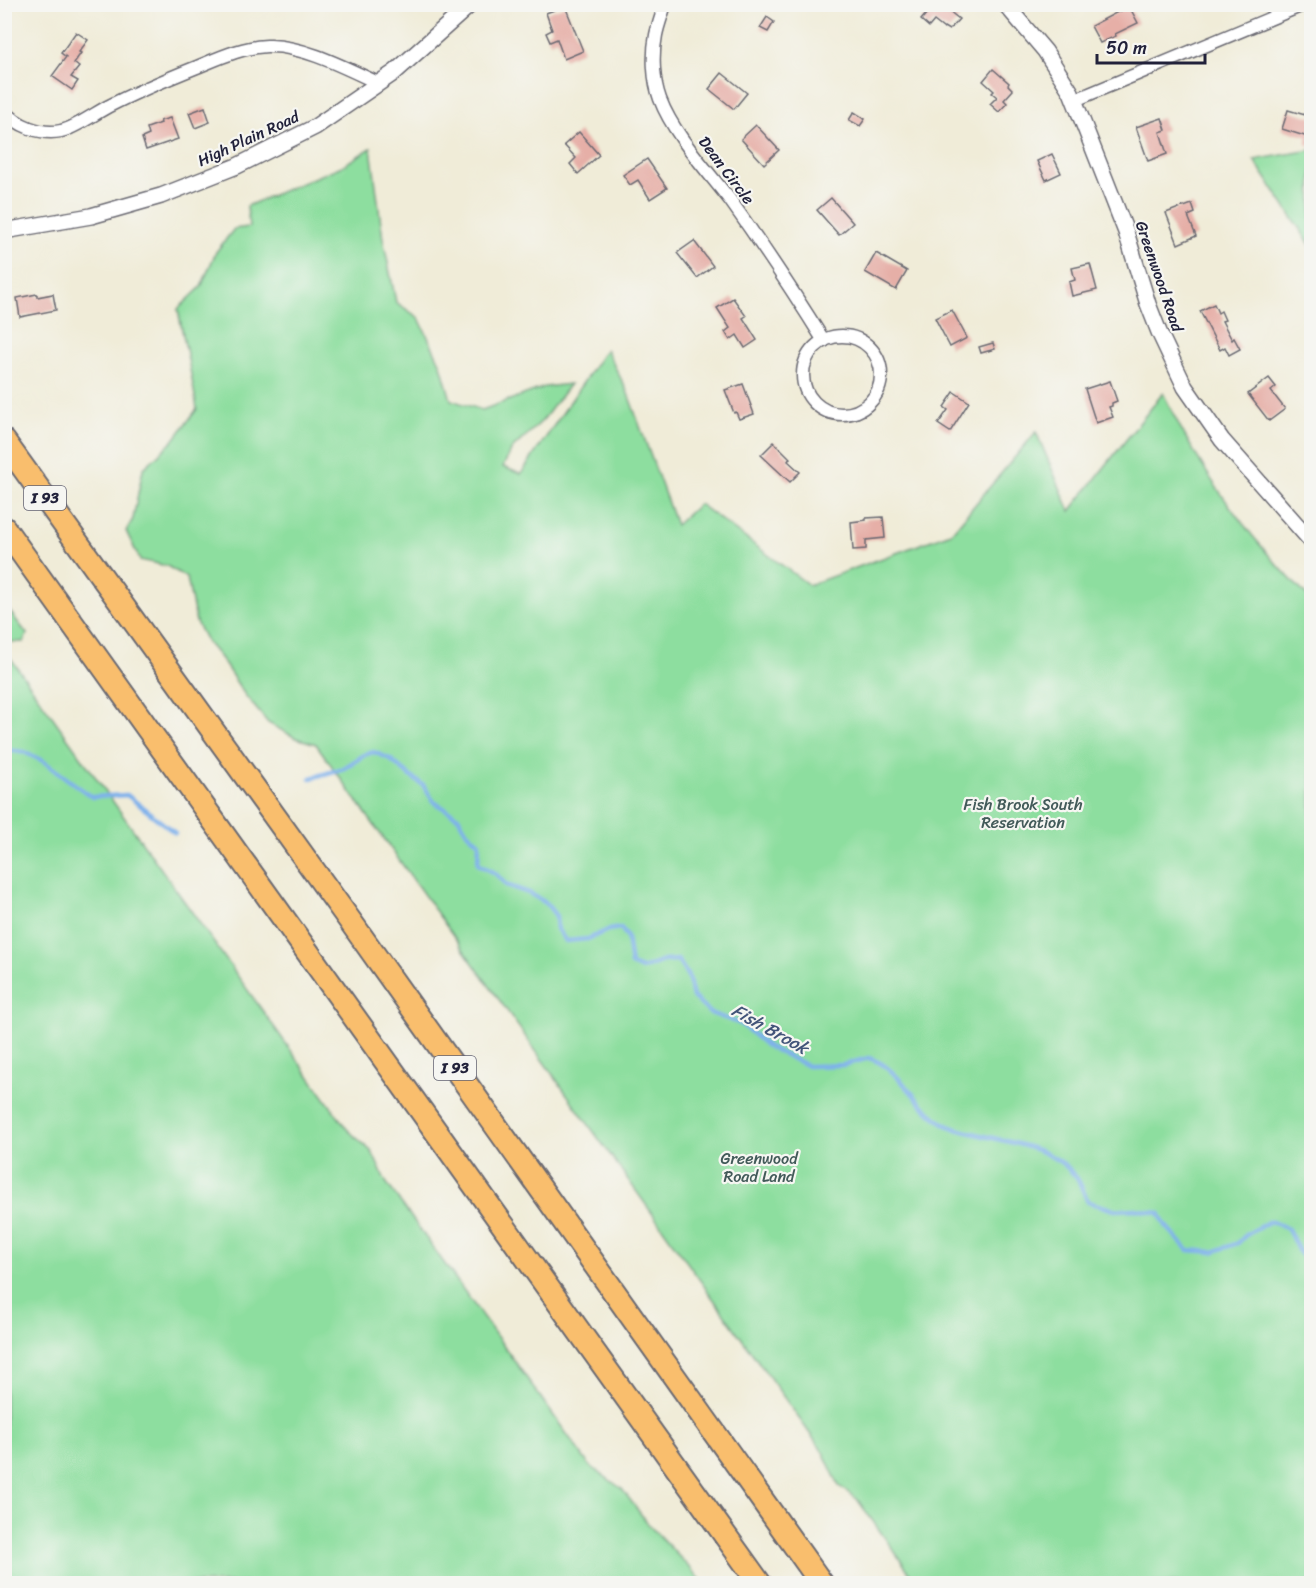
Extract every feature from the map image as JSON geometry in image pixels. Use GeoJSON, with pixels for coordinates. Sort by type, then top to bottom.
{"type":"FeatureCollection","features":[{"type":"Feature","properties":{"kind":"highway","name":"I 93"},"geometry":{"type":"LineString","coordinates":[[4,441],[360,935],[822,1584]]}},
{"type":"Feature","properties":{"kind":"highway"},"geometry":{"type":"LineString","coordinates":[[4,528],[760,1584]]}},
{"type":"Feature","properties":{"kind":"street","name":"High Plain Road"},"geometry":{"type":"LineString","coordinates":[[4,231],[92,216],[161,196],[237,166],[315,127],[395,72],[471,4]]}},
{"type":"Feature","properties":{"kind":"street","name":"Dean Circle"},"geometry":{"type":"LineString","coordinates":[[665,4],[656,35],[654,60],[659,98],[680,135],[778,269],[824,340]]}},
{"type":"Feature","properties":{"kind":"street","name":"Greenwood Road"},"geometry":{"type":"LineString","coordinates":[[1005,4],[1045,51],[1074,100],[1126,232],[1148,304],[1185,387],[1222,440],[1311,542]]}},
{"type":"Feature","properties":{"kind":"street"},"geometry":{"type":"LineString","coordinates":[[1074,100],[1305,4]]}},
{"type":"Feature","properties":{"kind":"street"},"geometry":{"type":"LineString","coordinates":[[4,110],[32,130],[64,131],[151,85],[224,56],[250,48],[269,46],[298,50],[337,64],[378,83]]}},
{"type":"Feature","properties":{"kind":"street"},"geometry":{"type":"LineString","coordinates":[[841,336],[859,339],[878,358],[880,384],[872,400],[857,411],[840,413],[825,409],[807,391],[804,366],[811,351],[824,340],[841,336]]}},
{"type":"Feature","properties":{"kind":"green space","name":"Fish Brook South Reservation"},"geometry":{"type":"Polygon","coordinates":[[[371,148],[383,239],[396,302],[419,318],[441,365],[451,400],[482,410],[545,387],[570,384],[543,420],[512,449],[503,467],[521,474],[606,349],[627,391],[676,525],[699,504],[809,585],[951,533],[1036,432],[1070,511],[1163,393],[1177,422],[1228,503],[1267,553],[1311,600],[1311,1583],[917,1583],[857,1499],[839,1486],[823,1452],[316,744],[296,738],[268,723],[245,695],[206,641],[196,622],[187,578],[167,566],[140,560],[126,531],[133,519],[143,469],[173,441],[197,409],[178,309],[201,287],[216,252],[234,229],[249,227],[247,206],[342,166],[371,148]]]}},
{"type":"Feature","properties":{"kind":"green space"},"geometry":{"type":"Polygon","coordinates":[[[1312,150],[1311,246],[1254,160],[1312,150]]]}},
{"type":"Feature","properties":{"kind":"green space"},"geometry":{"type":"Polygon","coordinates":[[[4,604],[27,634],[24,642],[11,642],[5,638],[4,604]]]}},
{"type":"Feature","properties":{"kind":"green space"},"geometry":{"type":"Polygon","coordinates":[[[4,649],[347,1129],[372,1152],[386,1182],[589,1465],[622,1489],[649,1525],[704,1583],[5,1583],[4,649]]]}},
{"type":"Feature","properties":{"kind":"building"},"geometry":{"type":"Polygon","coordinates":[[[935,4],[947,4],[950,7],[948,10],[959,19],[949,30],[934,21],[929,27],[921,20],[935,4]]]}},
{"type":"Feature","properties":{"kind":"building"},"geometry":{"type":"Polygon","coordinates":[[[565,6],[583,51],[564,59],[557,39],[550,42],[546,33],[552,30],[546,13],[565,6]]]}},
{"type":"Feature","properties":{"kind":"building"},"geometry":{"type":"Polygon","coordinates":[[[1129,6],[1138,23],[1100,43],[1091,26],[1129,6]]]}},
{"type":"Feature","properties":{"kind":"building"},"geometry":{"type":"Polygon","coordinates":[[[767,17],[774,22],[768,32],[760,28],[767,17]]]}},
{"type":"Feature","properties":{"kind":"building"},"geometry":{"type":"Polygon","coordinates":[[[76,32],[88,40],[74,63],[79,67],[71,77],[78,81],[72,90],[52,76],[66,57],[61,53],[76,32]]]}},
{"type":"Feature","properties":{"kind":"building"},"geometry":{"type":"Polygon","coordinates":[[[993,69],[1009,83],[1008,85],[1013,90],[1004,100],[1007,103],[999,112],[990,104],[997,97],[992,93],[994,91],[983,81],[993,69]]]}},
{"type":"Feature","properties":{"kind":"building"},"geometry":{"type":"Polygon","coordinates":[[[722,73],[747,93],[734,109],[709,89],[722,73]]]}},
{"type":"Feature","properties":{"kind":"building"},"geometry":{"type":"Polygon","coordinates":[[[205,107],[210,122],[195,128],[189,113],[205,107]]]}},
{"type":"Feature","properties":{"kind":"building"},"geometry":{"type":"Polygon","coordinates":[[[1288,110],[1312,117],[1312,146],[1306,144],[1308,137],[1282,129],[1288,110]]]}},
{"type":"Feature","properties":{"kind":"building"},"geometry":{"type":"Polygon","coordinates":[[[854,112],[865,119],[860,126],[849,120],[854,112]]]}},
{"type":"Feature","properties":{"kind":"building"},"geometry":{"type":"Polygon","coordinates":[[[170,118],[178,139],[146,150],[142,138],[149,135],[147,128],[170,118]]]}},
{"type":"Feature","properties":{"kind":"building"},"geometry":{"type":"Polygon","coordinates":[[[1162,118],[1166,130],[1160,132],[1167,154],[1148,161],[1136,127],[1162,118]]]}},
{"type":"Feature","properties":{"kind":"building"},"geometry":{"type":"Polygon","coordinates":[[[756,125],[779,150],[764,164],[741,139],[756,125]]]}},
{"type":"Feature","properties":{"kind":"building"},"geometry":{"type":"Polygon","coordinates":[[[579,132],[599,155],[578,174],[570,164],[576,158],[564,145],[579,132]]]}},
{"type":"Feature","properties":{"kind":"building"},"geometry":{"type":"Polygon","coordinates":[[[1052,154],[1061,173],[1046,180],[1037,161],[1052,154]]]}},
{"type":"Feature","properties":{"kind":"building"},"geometry":{"type":"Polygon","coordinates":[[[647,159],[667,188],[650,199],[638,180],[630,185],[623,175],[647,159]]]}},
{"type":"Feature","properties":{"kind":"building"},"geometry":{"type":"Polygon","coordinates":[[[831,198],[853,223],[839,235],[817,210],[831,198]]]}},
{"type":"Feature","properties":{"kind":"building"},"geometry":{"type":"Polygon","coordinates":[[[1192,204],[1195,213],[1188,216],[1196,236],[1178,244],[1166,213],[1192,204]]]}},
{"type":"Feature","properties":{"kind":"building"},"geometry":{"type":"Polygon","coordinates":[[[694,241],[713,266],[697,278],[677,253],[694,241]]]}},
{"type":"Feature","properties":{"kind":"building"},"geometry":{"type":"Polygon","coordinates":[[[876,253],[907,271],[896,290],[865,272],[876,253]]]}},
{"type":"Feature","properties":{"kind":"building"},"geometry":{"type":"Polygon","coordinates":[[[1090,264],[1097,290],[1072,296],[1069,282],[1075,280],[1072,268],[1090,264]]]}},
{"type":"Feature","properties":{"kind":"building"},"geometry":{"type":"Polygon","coordinates":[[[37,294],[37,297],[53,294],[56,310],[20,317],[17,298],[37,294]]]}},
{"type":"Feature","properties":{"kind":"building"},"geometry":{"type":"Polygon","coordinates":[[[733,298],[746,316],[743,318],[757,340],[745,348],[737,335],[730,340],[725,332],[730,328],[717,308],[733,298]]]}},
{"type":"Feature","properties":{"kind":"building"},"geometry":{"type":"Polygon","coordinates":[[[1214,304],[1218,313],[1221,311],[1225,320],[1222,321],[1232,340],[1234,338],[1240,349],[1229,355],[1225,347],[1220,350],[1200,311],[1214,304]]]}},
{"type":"Feature","properties":{"kind":"building"},"geometry":{"type":"Polygon","coordinates":[[[952,310],[967,338],[950,347],[935,318],[952,310]]]}},
{"type":"Feature","properties":{"kind":"building"},"geometry":{"type":"Polygon","coordinates":[[[993,343],[995,349],[981,353],[979,347],[993,343]]]}},
{"type":"Feature","properties":{"kind":"building"},"geometry":{"type":"Polygon","coordinates":[[[1269,378],[1276,387],[1271,391],[1285,409],[1269,421],[1248,394],[1269,378]]]}},
{"type":"Feature","properties":{"kind":"building"},"geometry":{"type":"Polygon","coordinates":[[[1110,381],[1117,401],[1109,407],[1113,417],[1096,423],[1085,389],[1110,381]]]}},
{"type":"Feature","properties":{"kind":"building"},"geometry":{"type":"Polygon","coordinates":[[[743,384],[754,414],[739,419],[736,412],[734,413],[725,390],[743,384]]]}},
{"type":"Feature","properties":{"kind":"building"},"geometry":{"type":"Polygon","coordinates":[[[954,392],[969,402],[950,432],[938,424],[948,410],[944,407],[954,392]]]}},
{"type":"Feature","properties":{"kind":"building"},"geometry":{"type":"Polygon","coordinates":[[[774,442],[790,458],[788,461],[800,472],[790,482],[761,455],[774,442]]]}},
{"type":"Feature","properties":{"kind":"building"},"geometry":{"type":"Polygon","coordinates":[[[883,517],[885,538],[866,540],[866,549],[853,550],[851,522],[883,517]]]}},
{"type":"Feature","properties":{"kind":"waterway","name":"Fish Brook"},"geometry":{"type":"LineString","coordinates":[[4,750],[24,752],[43,761],[92,797],[127,795],[175,833]]}},
{"type":"Feature","properties":{"kind":"waterway","name":"Fish Brook"},"geometry":{"type":"LineString","coordinates":[[311,778],[344,768],[366,754],[374,752],[390,759],[423,785],[434,802],[458,817],[467,832],[479,843],[478,864],[495,873],[506,885],[529,893],[546,903],[556,916],[557,929],[566,941],[588,939],[608,930],[621,928],[627,937],[631,965],[642,969],[663,961],[678,960],[688,976],[693,997],[710,1013],[741,1024],[768,1047],[808,1066],[843,1065],[869,1058],[879,1062],[901,1080],[928,1111],[945,1124],[1032,1148],[1057,1159],[1076,1177],[1088,1202],[1115,1210],[1135,1209],[1159,1213],[1166,1226],[1188,1250],[1213,1252],[1238,1243],[1246,1235],[1270,1221],[1288,1229],[1298,1250],[1307,1261],[1312,1262]]}},
{"type":"Feature","properties":{"kind":"park label","name":"Greenwood Road Land"},"geometry":{"type":"Point","coordinates":[759,1167]}}]}
